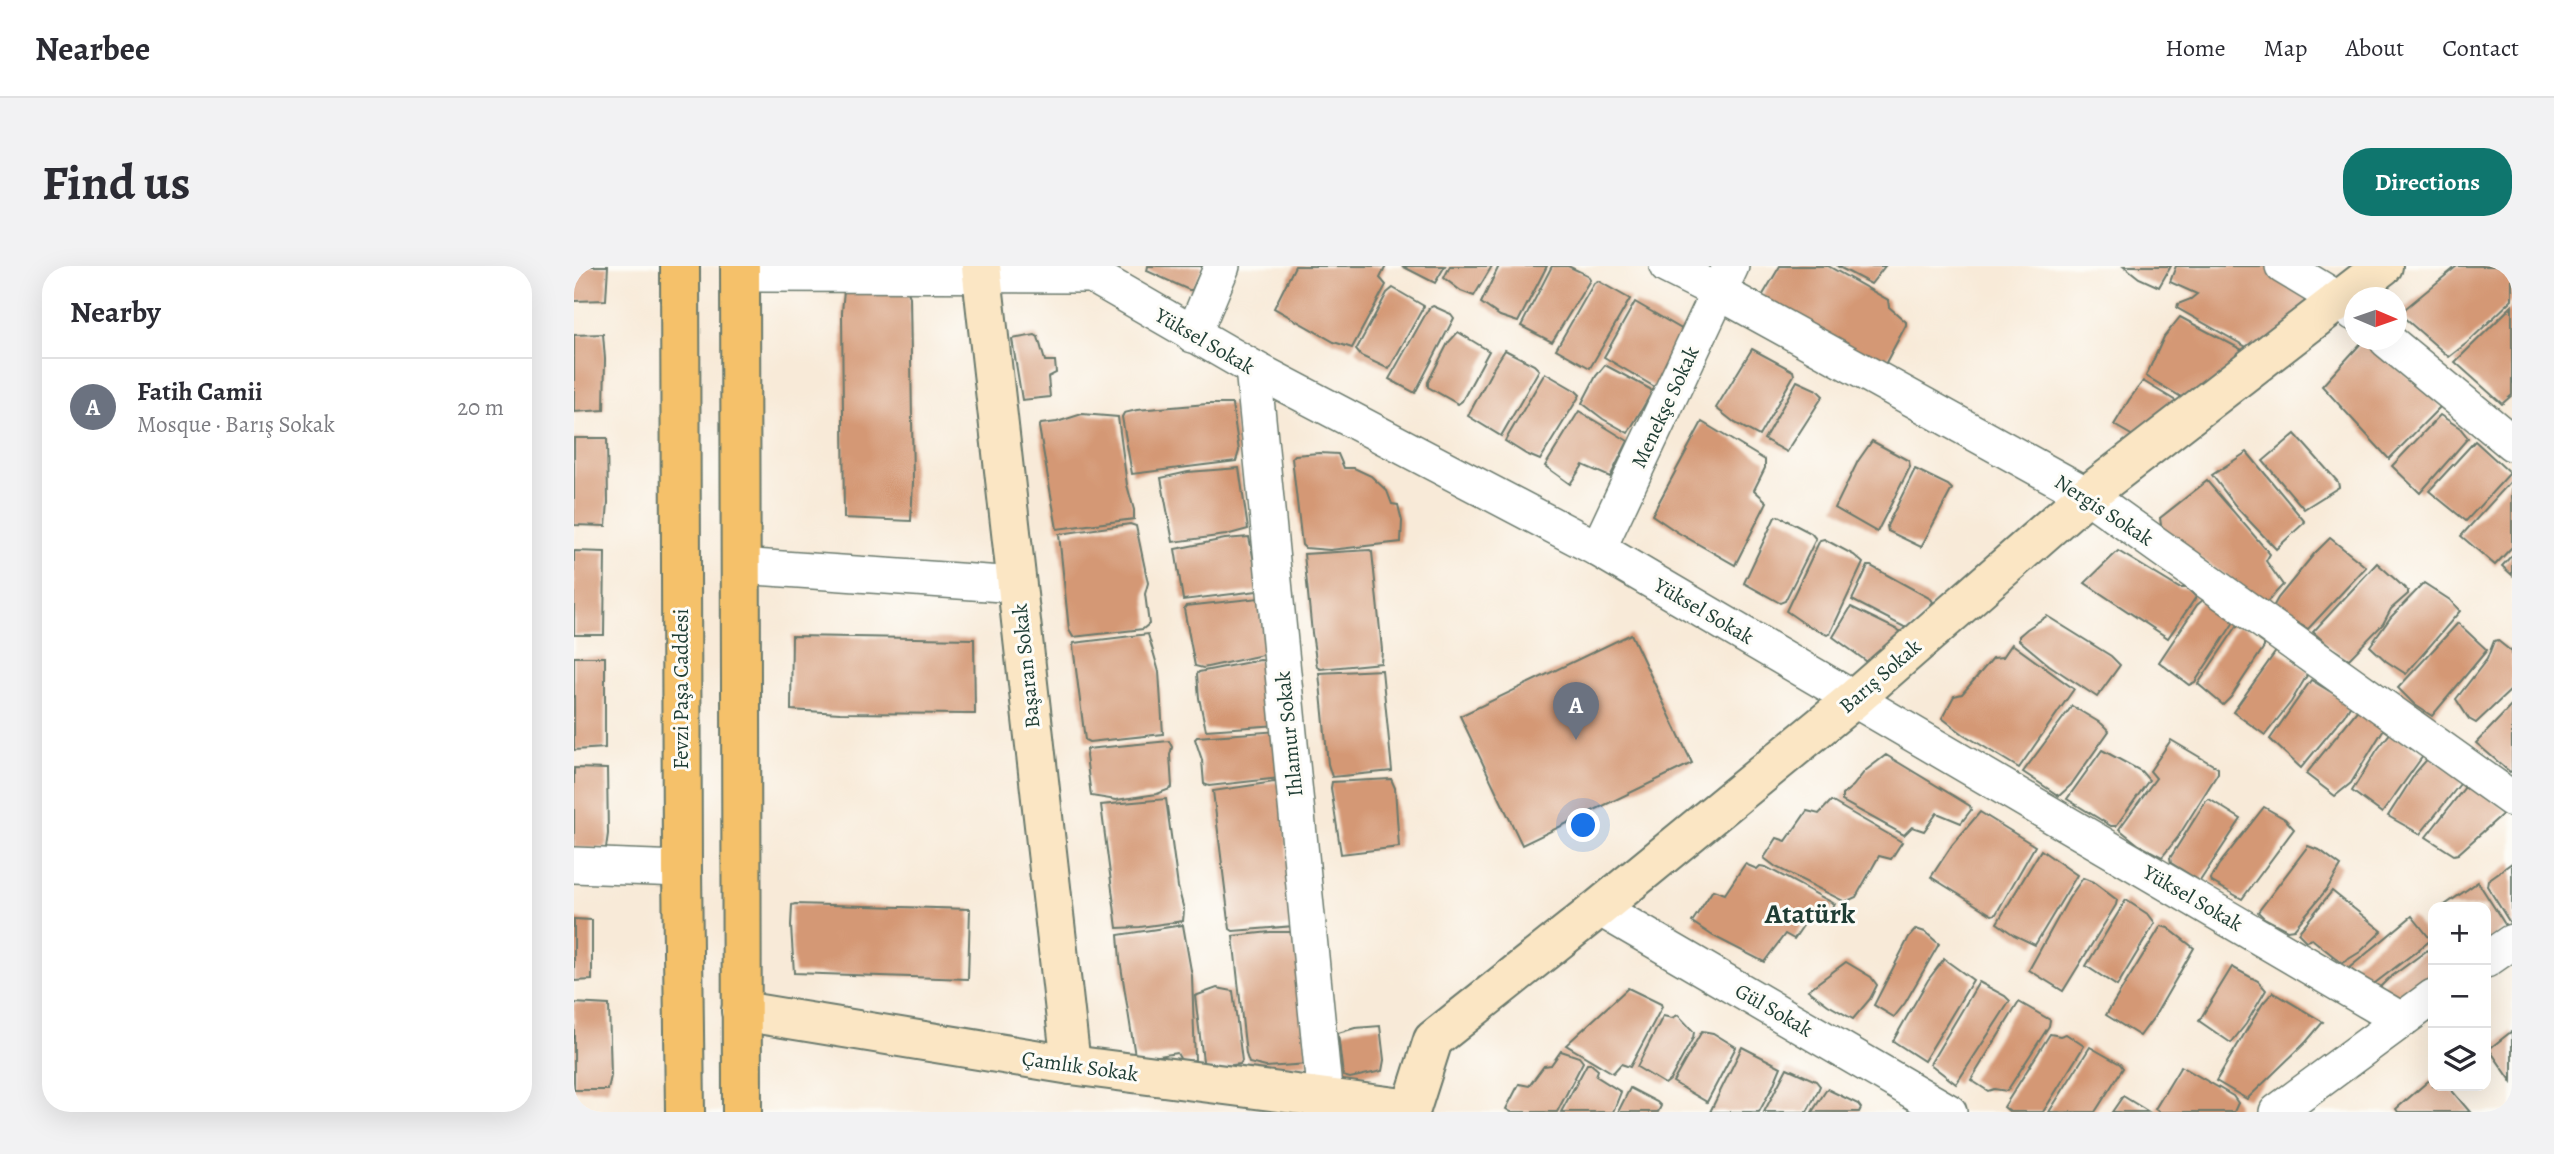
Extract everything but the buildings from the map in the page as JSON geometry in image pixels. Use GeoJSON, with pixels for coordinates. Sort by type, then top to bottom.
{"type":"FeatureCollection","features":[{"type":"Feature","properties":{"kind":"main road","name":"Fevzi Paşa Caddesi"},"geometry":{"type":"LineString","coordinates":[[680,266],[685,1112]]}},
{"type":"Feature","properties":{"kind":"main road"},"geometry":{"type":"LineString","coordinates":[[740,270],[742,1112]]}},
{"type":"Feature","properties":{"kind":"street"},"geometry":{"type":"LineString","coordinates":[[1193,335],[1222,266]]}},
{"type":"Feature","properties":{"kind":"street","name":"Nergis Sokak"},"geometry":{"type":"LineString","coordinates":[[1667,266],[1725,279],[2087,495],[2512,799]]}},
{"type":"Feature","properties":{"kind":"street"},"geometry":{"type":"LineString","coordinates":[[2283,266],[2344,304]]}},
{"type":"Feature","properties":{"kind":"street","name":"Barış Sokak"},"geometry":{"type":"LineString","coordinates":[[2364,287],[2383,266]]}},
{"type":"Feature","properties":{"kind":"street","name":"Yüksel Sokak"},"geometry":{"type":"LineString","coordinates":[[740,270],[982,269],[1092,275],[1253,368],[1598,549],[2401,1020]]}},
{"type":"Feature","properties":{"kind":"street","name":"Başaran Sokak"},"geometry":{"type":"LineString","coordinates":[[982,269],[1071,1065]]}},
{"type":"Feature","properties":{"kind":"street","name":"Menekşe Sokak"},"geometry":{"type":"LineString","coordinates":[[1598,549],[1725,279]]}},
{"type":"Feature","properties":{"kind":"street","name":"Barış Sokak"},"geometry":{"type":"LineString","coordinates":[[1414,1111],[1433,1041],[1854,699],[2087,495],[2344,308]]}},
{"type":"Feature","properties":{"kind":"street"},"geometry":{"type":"LineString","coordinates":[[2399,350],[2512,443]]}},
{"type":"Feature","properties":{"kind":"street","name":"Ihlamur Sokak"},"geometry":{"type":"LineString","coordinates":[[1253,368],[1325,1099]]}},
{"type":"Feature","properties":{"kind":"street"},"geometry":{"type":"LineString","coordinates":[[740,566],[1017,585]]}},
{"type":"Feature","properties":{"kind":"street"},"geometry":{"type":"LineString","coordinates":[[574,865],[682,869]]}},
{"type":"Feature","properties":{"kind":"street","name":"Gül Sokak"},"geometry":{"type":"LineString","coordinates":[[1599,908],[1949,1112]]}},
{"type":"Feature","properties":{"kind":"street"},"geometry":{"type":"LineString","coordinates":[[2491,957],[2512,942]]}},
{"type":"Feature","properties":{"kind":"street"},"geometry":{"type":"LineString","coordinates":[[2277,1112],[2428,1001]]}},
{"type":"Feature","properties":{"kind":"street","name":"Çamlık Sokak"},"geometry":{"type":"LineString","coordinates":[[741,1011],[1071,1065],[1414,1111]]}},
{"type":"Feature","properties":{"kind":"place","name":"Fatih Camii"},"geometry":{"type":"Point","coordinates":[1576,740]}},
{"type":"Feature","properties":{"kind":"district","name":"Atatürk"},"geometry":{"type":"Point","coordinates":[1810,913]}}]}
